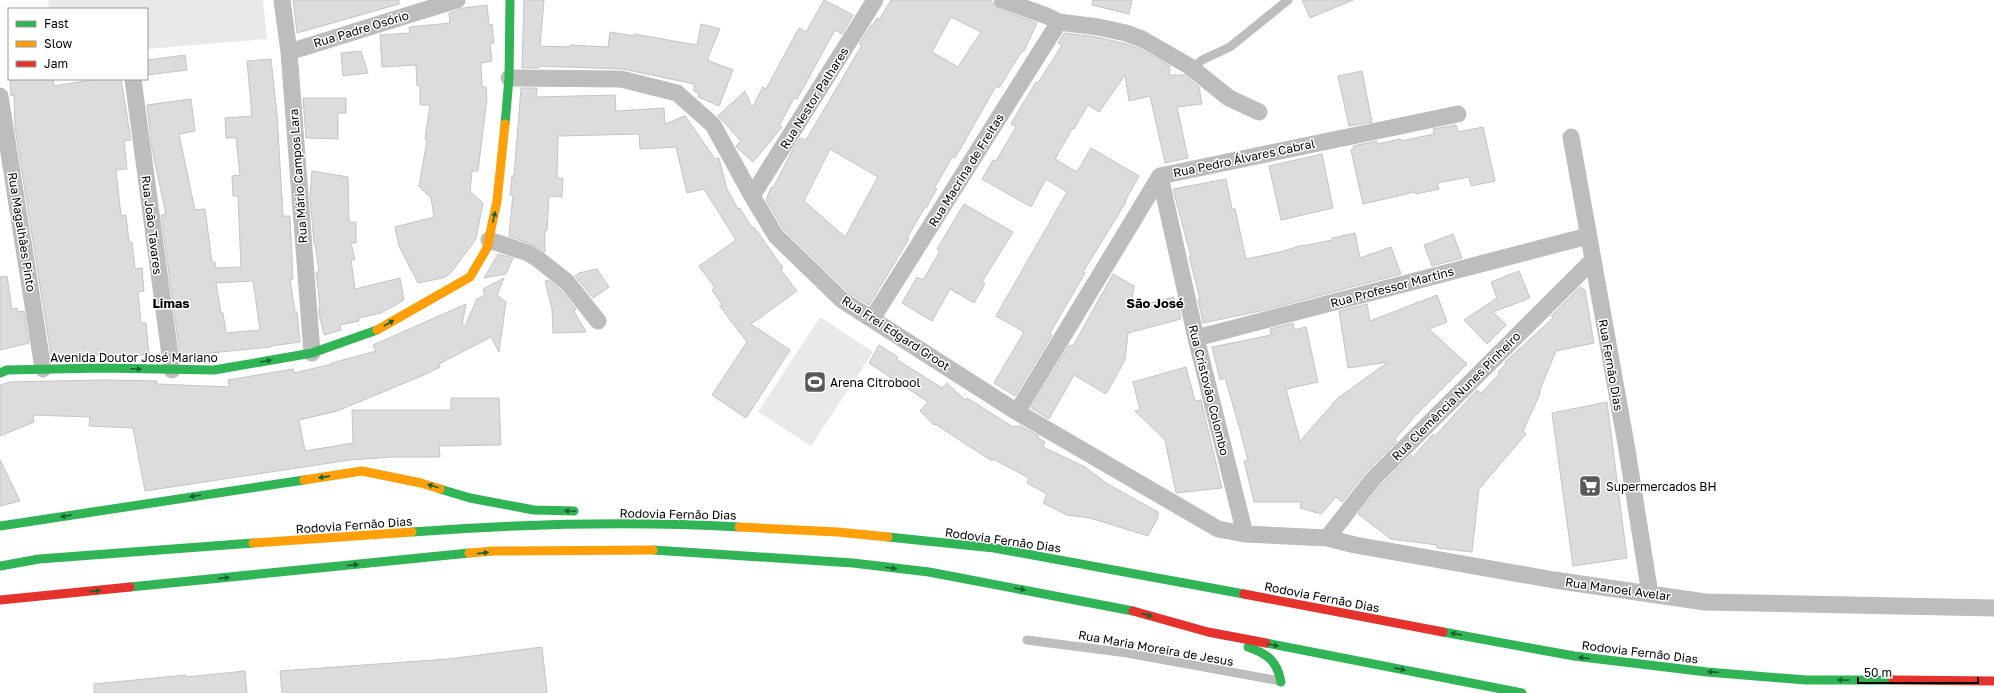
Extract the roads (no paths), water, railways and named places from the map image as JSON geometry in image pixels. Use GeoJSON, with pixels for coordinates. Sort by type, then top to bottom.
{"type":"FeatureCollection","features":[{"type":"Feature","properties":{"kind":"main road","name":"Avenida Doutor José Mariano"},"geometry":{"type":"LineString","coordinates":[[0,373],[7,370],[102,368],[214,370],[312,352],[375,331],[470,277],[487,248],[497,201],[508,78],[510,0]]}},
{"type":"Feature","properties":{"kind":"main road"},"geometry":{"type":"LineString","coordinates":[[0,526],[362,471],[421,483],[470,498],[498,504],[534,510],[581,512]]}},
{"type":"Feature","properties":{"kind":"main road"},"geometry":{"type":"LineString","coordinates":[[666,516],[692,524]]}},
{"type":"Feature","properties":{"kind":"main road","name":"Rodovia Fernão Dias"},"geometry":{"type":"LineString","coordinates":[[0,566],[39,559],[494,526],[692,524],[838,532],[994,548],[1574,656],[1707,672],[1806,680],[1994,681]]}},
{"type":"Feature","properties":{"kind":"main road"},"geometry":{"type":"LineString","coordinates":[[0,600],[494,552],[650,550],[853,563],[929,572],[1122,608],[1208,632],[1267,653],[1279,666],[1282,687]]}},
{"type":"Feature","properties":{"kind":"main road"},"geometry":{"type":"LineString","coordinates":[[0,609],[78,592]]}},
{"type":"Feature","properties":{"kind":"main road"},"geometry":{"type":"LineString","coordinates":[[1208,632],[1522,693]]}},
{"type":"Feature","properties":{"kind":"street","name":"Rua Mário Campos Lara"},"geometry":{"type":"LineString","coordinates":[[282,0],[289,52],[312,352]]}},
{"type":"Feature","properties":{"kind":"street","name":"Rua Padre Osório"},"geometry":{"type":"LineString","coordinates":[[289,52],[434,3],[457,0]]}},
{"type":"Feature","properties":{"kind":"street","name":"Rua Nestor Palhares"},"geometry":{"type":"LineString","coordinates":[[752,196],[875,0]]}},
{"type":"Feature","properties":{"kind":"street"},"geometry":{"type":"LineString","coordinates":[[1002,0],[1047,16],[1059,22],[1126,33],[1142,39],[1192,69],[1229,98],[1259,112]]}},
{"type":"Feature","properties":{"kind":"street","name":"Rua Macrina de Freitas"},"geometry":{"type":"LineString","coordinates":[[872,319],[1059,22]]}},
{"type":"Feature","properties":{"kind":"street","name":"Rua Frei Edgard Groot"},"geometry":{"type":"LineString","coordinates":[[508,78],[621,79],[677,93],[713,125],[776,236],[842,300],[1017,412],[1218,529],[1245,534]]}},
{"type":"Feature","properties":{"kind":"street","name":"Rua João Tavares"},"geometry":{"type":"LineString","coordinates":[[133,80],[172,370]]}},
{"type":"Feature","properties":{"kind":"street","name":"Rua Magalhães Pinto"},"geometry":{"type":"LineString","coordinates":[[0,96],[43,369]]}},
{"type":"Feature","properties":{"kind":"street","name":"Rua Pedro Álvares Cabral"},"geometry":{"type":"LineString","coordinates":[[1017,412],[1160,176],[1458,114]]}},
{"type":"Feature","properties":{"kind":"street","name":"Rua Fernão Dias"},"geometry":{"type":"LineString","coordinates":[[1571,137],[1626,444],[1650,594]]}},
{"type":"Feature","properties":{"kind":"street","name":"Rua Cristovão Colombo"},"geometry":{"type":"LineString","coordinates":[[1160,176],[1196,338],[1245,534]]}},
{"type":"Feature","properties":{"kind":"street","name":"Rua Professor Martins"},"geometry":{"type":"LineString","coordinates":[[1196,338],[1588,236]]}},
{"type":"Feature","properties":{"kind":"street"},"geometry":{"type":"LineString","coordinates":[[489,240],[528,253],[538,259],[567,282],[598,321]]}},
{"type":"Feature","properties":{"kind":"street","name":"Rua Clemência Nunes Pinheiro"},"geometry":{"type":"LineString","coordinates":[[1327,538],[1373,479],[1592,261]]}},
{"type":"Feature","properties":{"kind":"street","name":"Rua Manoel Avelar"},"geometry":{"type":"LineString","coordinates":[[1245,534],[1327,538],[1354,545],[1547,579],[1705,602],[1994,608]]}},
{"type":"Feature","properties":{"kind":"lane"},"geometry":{"type":"LineString","coordinates":[[1192,69],[1202,60],[1230,47],[1288,0]]}},
{"type":"Feature","properties":{"kind":"lane","name":"Rua Maria Moreira de Jesus"},"geometry":{"type":"LineString","coordinates":[[1027,640],[1127,653],[1282,687]]}},
{"type":"Feature","properties":{"kind":"place","name":"Arena Citrobool"},"geometry":{"type":"Point","coordinates":[815,382]}},
{"type":"Feature","properties":{"kind":"place","name":"Supermercados BH"},"geometry":{"type":"Point","coordinates":[1590,486]}},
{"type":"Feature","properties":{"kind":"district","name":"Limas"},"geometry":{"type":"Point","coordinates":[171,303]}},
{"type":"Feature","properties":{"kind":"district","name":"São José"},"geometry":{"type":"Point","coordinates":[1155,303]}}]}
